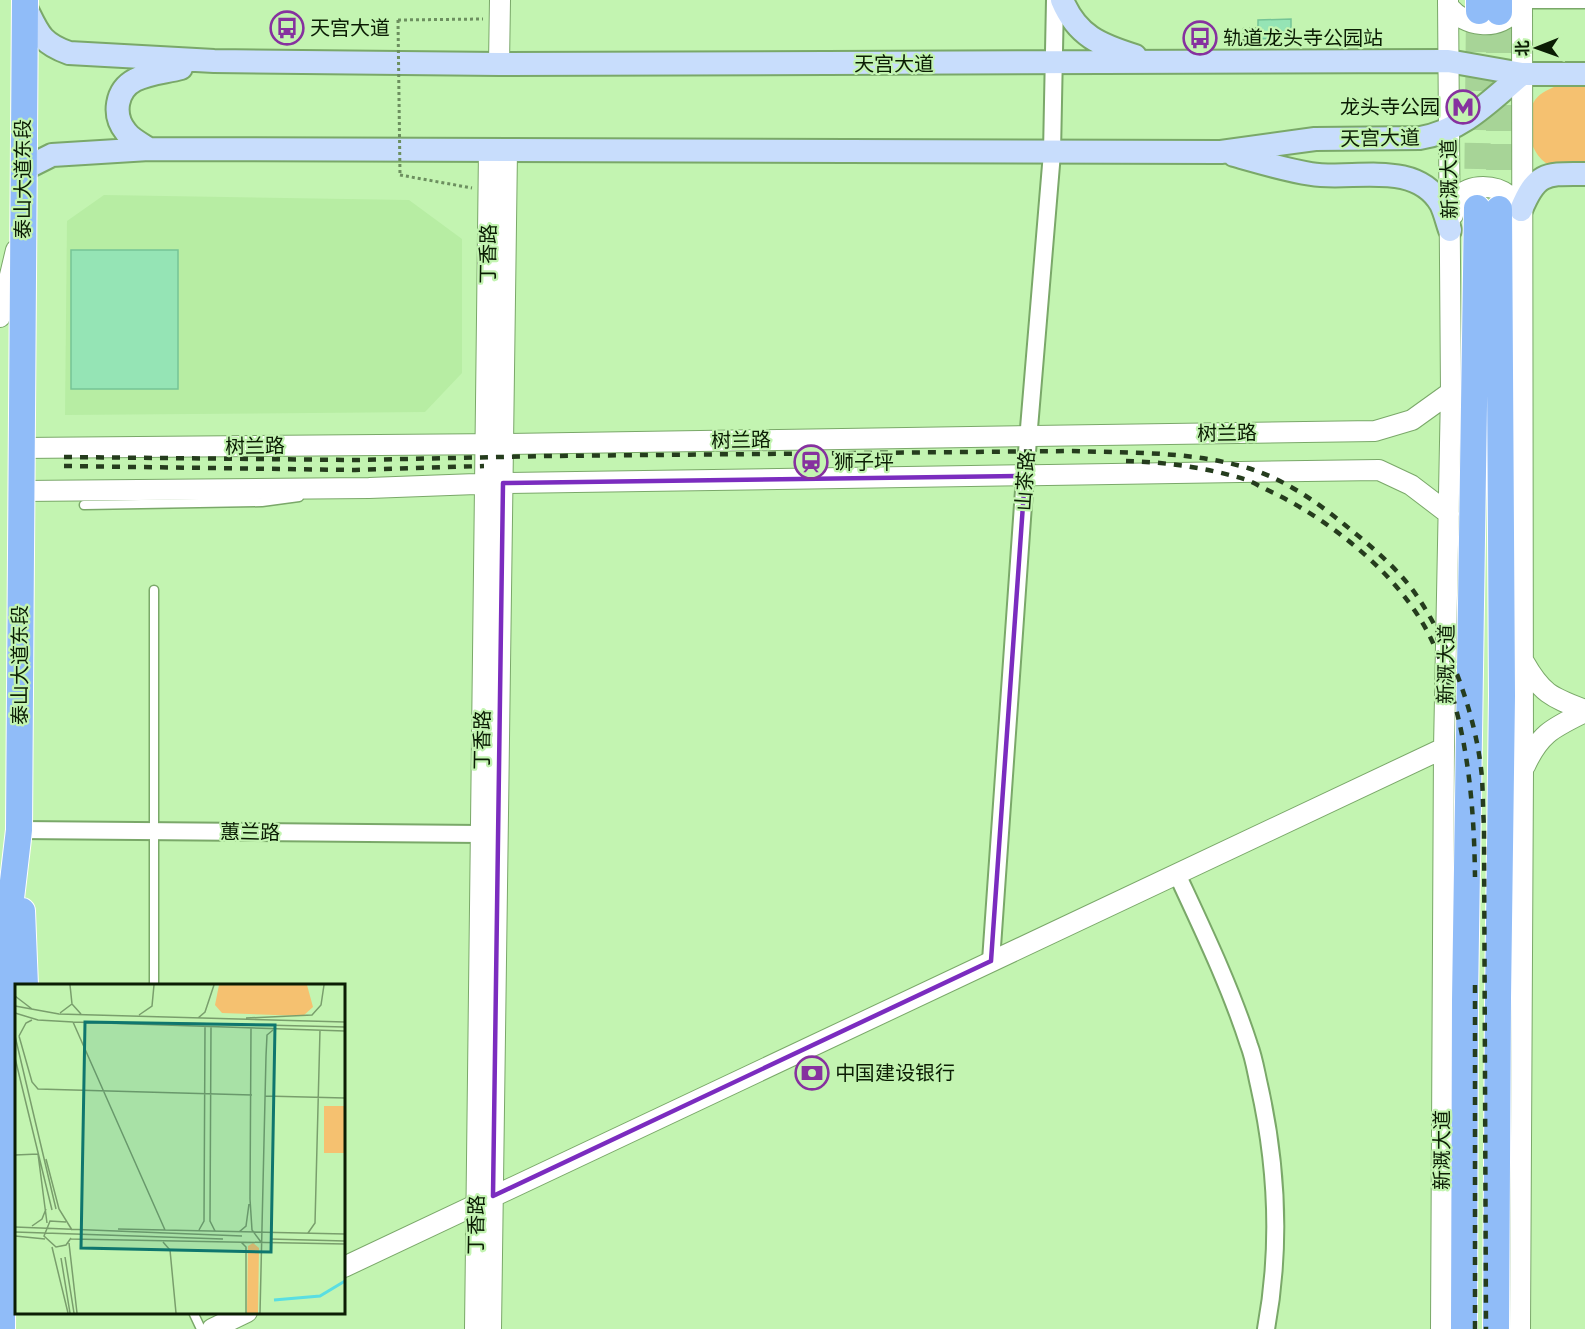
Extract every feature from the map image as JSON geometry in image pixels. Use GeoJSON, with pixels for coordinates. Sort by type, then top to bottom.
{"type":"FeatureCollection","features":[{"type":"Feature","properties":{"kind":"main road"},"geometry":{"type":"LineString","coordinates":[[1062,0],[1072,21],[1096,42],[1156,63]]}},
{"type":"Feature","properties":{"kind":"main road","name":"天宫大道"},"geometry":{"type":"LineString","coordinates":[[25,3],[44,40],[52,47],[69,53],[214,62],[1054,64],[1448,61],[1522,74]]}},
{"type":"Feature","properties":{"kind":"main road","name":"泰山大道东段"},"geometry":{"type":"LineString","coordinates":[[2,1329],[4,958],[19,830],[25,3]]}},
{"type":"Feature","properties":{"kind":"main road"},"geometry":{"type":"LineString","coordinates":[[149,149],[126,133],[118,115],[120,94],[126,86],[146,76],[214,62]]}},
{"type":"Feature","properties":{"kind":"main road","name":"天宫大道"},"geometry":{"type":"LineString","coordinates":[[24,169],[52,155],[149,149],[1221,152],[1315,139],[1420,138],[1449,131],[1471,117],[1522,74]]}},
{"type":"Feature","properties":{"kind":"main road"},"geometry":{"type":"LineString","coordinates":[[1522,74],[1585,74]]}},
{"type":"Feature","properties":{"kind":"main road"},"geometry":{"type":"LineString","coordinates":[[1221,152],[1312,175],[1384,176],[1410,180],[1423,186],[1434,195],[1442,205],[1450,230]]}},
{"type":"Feature","properties":{"kind":"main road"},"geometry":{"type":"LineString","coordinates":[[1499,209],[1529,191],[1545,176],[1585,174]]}},
{"type":"Feature","properties":{"kind":"main road","name":"新溉大道"},"geometry":{"type":"LineString","coordinates":[[1497,1329],[1502,696],[1499,209]]}},
{"type":"Feature","properties":{"kind":"main road","name":"新溉大道"},"geometry":{"type":"LineString","coordinates":[[1464,1329],[1466,1000],[1499,209]]}},
{"type":"Feature","properties":{"kind":"main road"},"geometry":{"type":"LineString","coordinates":[[19,830],[25,984]]}},
{"type":"Feature","properties":{"kind":"main road"},"geometry":{"type":"LineString","coordinates":[[16,1329],[19,1314]]}},
{"type":"Feature","properties":{"kind":"street","name":"山茶路"},"geometry":{"type":"LineString","coordinates":[[991,961],[1028,435],[1052,153],[1055,0]]}},
{"type":"Feature","properties":{"kind":"street"},"geometry":{"type":"LineString","coordinates":[[1448,3],[1457,16],[1472,23],[1494,24],[1510,16],[1500,5]]}},
{"type":"Feature","properties":{"kind":"street","name":"新溉大道"},"geometry":{"type":"LineString","coordinates":[[1441,1329],[1444,748],[1450,392],[1448,3]]}},
{"type":"Feature","properties":{"kind":"street","name":"新溉大道"},"geometry":{"type":"LineString","coordinates":[[1500,5],[1522,74],[1499,209],[1523,661],[1520,1329]]}},
{"type":"Feature","properties":{"kind":"street"},"geometry":{"type":"LineString","coordinates":[[499,64],[500,9]]}},
{"type":"Feature","properties":{"kind":"street","name":"丁香路"},"geometry":{"type":"LineString","coordinates":[[494,444],[489,190],[498,150]]}},
{"type":"Feature","properties":{"kind":"street","name":"丁香路"},"geometry":{"type":"LineString","coordinates":[[475,1329],[485,1200],[498,150]]}},
{"type":"Feature","properties":{"kind":"street"},"geometry":{"type":"LineString","coordinates":[[1450,230],[1455,204],[1460,195],[1474,188],[1494,188],[1508,194],[1499,209]]}},
{"type":"Feature","properties":{"kind":"street"},"geometry":{"type":"LineString","coordinates":[[0,317],[23,223]]}},
{"type":"Feature","properties":{"kind":"street","name":"树兰路"},"geometry":{"type":"LineString","coordinates":[[21,448],[494,444],[1375,431],[1412,420],[1450,392]]}},
{"type":"Feature","properties":{"kind":"street"},"geometry":{"type":"LineString","coordinates":[[21,490],[369,488],[494,483],[1379,470],[1411,485],[1449,513]]}},
{"type":"Feature","properties":{"kind":"street","name":"丁香路"},"geometry":{"type":"LineString","coordinates":[[491,1329],[485,1200],[481,834],[494,483]]}},
{"type":"Feature","properties":{"kind":"street"},"geometry":{"type":"LineString","coordinates":[[1523,661],[1544,692],[1585,711]]}},
{"type":"Feature","properties":{"kind":"street"},"geometry":{"type":"LineString","coordinates":[[1523,769],[1534,747],[1545,734],[1585,711]]}},
{"type":"Feature","properties":{"kind":"street"},"geometry":{"type":"LineString","coordinates":[[345,1267],[1444,748]]}},
{"type":"Feature","properties":{"kind":"street","name":"蕙兰路"},"geometry":{"type":"LineString","coordinates":[[19,830],[481,834]]}},
{"type":"Feature","properties":{"kind":"street"},"geometry":{"type":"LineString","coordinates":[[1177,874],[1224,976],[1250,1048],[1265,1114],[1274,1174],[1275,1237],[1266,1329]]}},
{"type":"Feature","properties":{"kind":"street"},"geometry":{"type":"LineString","coordinates":[[1497,1329],[1511,1319],[1520,1297]]}},
{"type":"Feature","properties":{"kind":"street"},"geometry":{"type":"LineString","coordinates":[[1441,1300],[1453,1322],[1464,1329]]}},
{"type":"Feature","properties":{"kind":"street"},"geometry":{"type":"LineString","coordinates":[[212,1329],[243,1314]]}},
{"type":"Feature","properties":{"kind":"lane"},"geometry":{"type":"LineString","coordinates":[[1500,5],[1585,4]]}},
{"type":"Feature","properties":{"kind":"lane"},"geometry":{"type":"LineString","coordinates":[[84,505],[262,502],[369,488]]}},
{"type":"Feature","properties":{"kind":"lane"},"geometry":{"type":"LineString","coordinates":[[154,590],[154,984]]}},
{"type":"Feature","properties":{"kind":"lane"},"geometry":{"type":"LineString","coordinates":[[194,1314],[201,1329]]}},
{"type":"Feature","properties":{"kind":"path"},"geometry":{"type":"LineString","coordinates":[[489,190],[400,175],[398,20],[500,9]]}},
{"type":"Feature","properties":{"kind":"path"},"geometry":{"type":"LineString","coordinates":[[1244,42],[1244,29],[1258,29]]}},
{"type":"Feature","properties":{"kind":"highlighted area"},"geometry":{"type":"Polygon","coordinates":[[[1025,476],[991,961],[493,1196],[503,483],[1025,476]]]}},
{"type":"Feature","properties":{"kind":"shaded area"},"geometry":{"type":"Polygon","coordinates":[[[1558,85],[1585,85],[1585,166],[1552,166],[1541,159],[1532,144],[1529,125],[1531,107],[1540,95],[1558,85]]]}},
{"type":"Feature","properties":{"kind":"shaded area"},"geometry":{"type":"Polygon","coordinates":[[[104,195],[409,200],[462,239],[462,373],[425,412],[65,415],[67,221],[104,195]]]}},
{"type":"Feature","properties":{"kind":"building"},"geometry":{"type":"Polygon","coordinates":[[[1291,19],[1291,38],[1258,39],[1258,20],[1291,19]]]}},
{"type":"Feature","properties":{"kind":"building"},"geometry":{"type":"Polygon","coordinates":[[[71,250],[178,250],[178,389],[71,389],[71,250]]]}},
{"type":"Feature","properties":{"kind":"tunnel"},"geometry":{"type":"LineString","coordinates":[[1477,208],[1479,11]]}},
{"type":"Feature","properties":{"kind":"tunnel"},"geometry":{"type":"LineString","coordinates":[[1499,12],[1499,209]]}},
{"type":"Feature","properties":{"kind":"railway"},"geometry":{"type":"LineString","coordinates":[[64,457],[356,460],[548,456],[1116,452],[1160,454],[1226,462],[1274,478],[1300,492],[1385,559],[1411,588],[1431,619],[1452,662],[1475,732],[1482,778],[1484,828],[1486,1329]]}},
{"type":"Feature","properties":{"kind":"railway"},"geometry":{"type":"LineString","coordinates":[[1126,461],[1187,466],[1251,482],[1324,522],[1369,559],[1390,580],[1424,625],[1447,678],[1455,705],[1467,762],[1473,819],[1475,877]]}},
{"type":"Feature","properties":{"kind":"railway"},"geometry":{"type":"LineString","coordinates":[[64,466],[355,470],[484,466]]}},
{"type":"Feature","properties":{"kind":"railway"},"geometry":{"type":"LineString","coordinates":[[1475,982],[1475,1329]]}},
{"type":"Feature","properties":{"kind":"place","name":"天宫大道"},"geometry":{"type":"Point","coordinates":[287,28]}},
{"type":"Feature","properties":{"kind":"place","name":"轨道龙头寺公园站"},"geometry":{"type":"Point","coordinates":[1200,38]}},
{"type":"Feature","properties":{"kind":"place","name":"龙头寺公园"},"geometry":{"type":"Point","coordinates":[1463,107]}},
{"type":"Feature","properties":{"kind":"place","name":"狮子坪"},"geometry":{"type":"Point","coordinates":[811,462]}},
{"type":"Feature","properties":{"kind":"place","name":"中国建设银行"},"geometry":{"type":"Point","coordinates":[812,1073]}}]}
